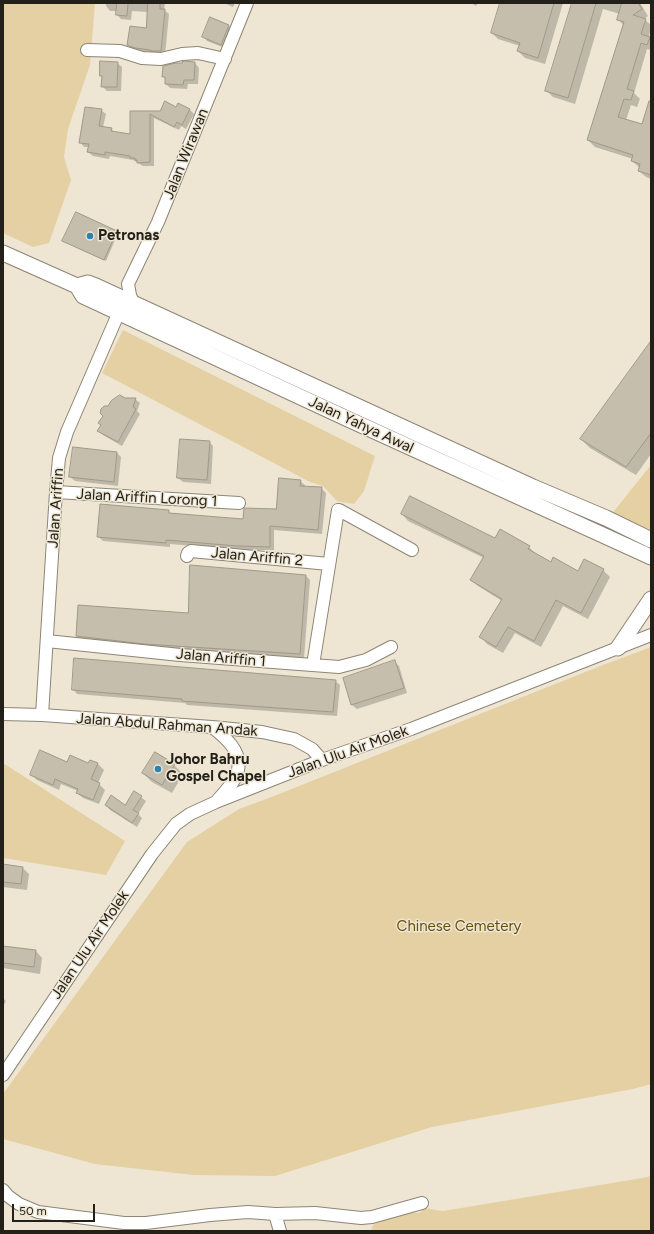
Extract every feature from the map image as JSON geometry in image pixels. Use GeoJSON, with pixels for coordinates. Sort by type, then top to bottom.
{"type":"FeatureCollection","features":[{"type":"Feature","properties":{"kind":"main road","name":"Jalan Yahya Awal"},"geometry":{"type":"LineString","coordinates":[[3,253],[77,286],[83,296],[406,446],[646,555]]}},
{"type":"Feature","properties":{"kind":"main road","name":"Jalan Yahya Awal"},"geometry":{"type":"LineString","coordinates":[[77,286],[88,283],[533,487],[606,518],[651,540]]}},
{"type":"Feature","properties":{"kind":"main road"},"geometry":{"type":"LineString","coordinates":[[646,555],[651,564]]}},
{"type":"Feature","properties":{"kind":"main road"},"geometry":{"type":"LineString","coordinates":[[618,648],[651,599]]}},
{"type":"Feature","properties":{"kind":"street","name":"Jalan Wirawan"},"geometry":{"type":"LineString","coordinates":[[128,284],[158,222],[247,3]]}},
{"type":"Feature","properties":{"kind":"street"},"geometry":{"type":"LineString","coordinates":[[87,50],[120,51],[142,58],[161,59],[182,54],[198,53],[225,58]]}},
{"type":"Feature","properties":{"kind":"street"},"geometry":{"type":"LineString","coordinates":[[106,291],[128,284],[133,303]]}},
{"type":"Feature","properties":{"kind":"street","name":"Jalan Ariffin"},"geometry":{"type":"LineString","coordinates":[[42,715],[59,458],[67,432],[119,312]]}},
{"type":"Feature","properties":{"kind":"street","name":"Jalan Ariffin Lorong 1"},"geometry":{"type":"LineString","coordinates":[[56,492],[239,503]]}},
{"type":"Feature","properties":{"kind":"street"},"geometry":{"type":"LineString","coordinates":[[313,665],[337,512],[340,510],[412,550]]}},
{"type":"Feature","properties":{"kind":"street","name":"Jalan Ariffin 2"},"geometry":{"type":"LineString","coordinates":[[187,556],[191,551],[329,564]]}},
{"type":"Feature","properties":{"kind":"street","name":"Jalan Ulu Air Molek"},"geometry":{"type":"LineString","coordinates":[[3,1076],[152,854],[176,824],[190,814],[216,802],[322,760],[411,729],[651,635]]}},
{"type":"Feature","properties":{"kind":"street","name":"Jalan Ariffin 1"},"geometry":{"type":"LineString","coordinates":[[47,642],[180,655],[339,667],[366,660],[391,647]]}},
{"type":"Feature","properties":{"kind":"street","name":"Jalan Abdul Rahman Andak"},"geometry":{"type":"LineString","coordinates":[[3,714],[42,715],[262,732],[289,737],[312,749],[322,760]]}},
{"type":"Feature","properties":{"kind":"street"},"geometry":{"type":"LineString","coordinates":[[212,727],[223,735],[231,745],[237,755],[239,770],[234,780],[216,802]]}},
{"type":"Feature","properties":{"kind":"street"},"geometry":{"type":"LineString","coordinates":[[3,1190],[8,1196],[19,1204],[38,1212],[124,1224],[146,1223],[210,1214],[248,1212],[315,1214],[361,1218],[372,1217],[422,1202]]}},
{"type":"Feature","properties":{"kind":"street"},"geometry":{"type":"LineString","coordinates":[[275,1214],[280,1231]]}},
{"type":"Feature","properties":{"kind":"green space"},"geometry":{"type":"Polygon","coordinates":[[[3,3],[95,3],[90,65],[68,129],[64,157],[71,180],[49,243],[33,247],[3,233],[3,3]]]}},
{"type":"Feature","properties":{"kind":"green space"},"geometry":{"type":"Polygon","coordinates":[[[123,330],[375,456],[364,491],[354,504],[337,501],[323,486],[310,482],[102,373],[123,330]]]}},
{"type":"Feature","properties":{"kind":"green space"},"geometry":{"type":"Polygon","coordinates":[[[651,465],[651,535],[610,516],[651,465]]]}},
{"type":"Feature","properties":{"kind":"green space","name":"Chinese Cemetery"},"geometry":{"type":"Polygon","coordinates":[[[651,647],[651,1084],[633,1089],[432,1127],[275,1176],[194,1175],[95,1164],[3,1139],[3,1094],[187,842],[239,809],[651,647]]]}},
{"type":"Feature","properties":{"kind":"green space"},"geometry":{"type":"Polygon","coordinates":[[[3,763],[125,841],[106,875],[3,858],[3,763]]]}},
{"type":"Feature","properties":{"kind":"green space"},"geometry":{"type":"Polygon","coordinates":[[[651,1174],[651,1231],[371,1231],[373,1225],[396,1213],[420,1213],[424,1208],[443,1211],[648,1177],[651,1174]]]}},
{"type":"Feature","properties":{"kind":"building"},"geometry":{"type":"Polygon","coordinates":[[[117,3],[128,3],[127,16],[116,15],[117,3]]]}},
{"type":"Feature","properties":{"kind":"building"},"geometry":{"type":"Polygon","coordinates":[[[148,3],[160,3],[160,9],[165,9],[161,51],[151,51],[127,45],[130,26],[146,28],[148,3]]]}},
{"type":"Feature","properties":{"kind":"building"},"geometry":{"type":"Polygon","coordinates":[[[500,3],[554,3],[538,58],[517,51],[520,43],[491,33],[500,3]]]}},
{"type":"Feature","properties":{"kind":"building"},"geometry":{"type":"Polygon","coordinates":[[[572,3],[596,3],[568,98],[545,91],[572,3]]]}},
{"type":"Feature","properties":{"kind":"building"},"geometry":{"type":"Polygon","coordinates":[[[622,3],[638,3],[642,9],[633,15],[646,19],[641,34],[650,37],[647,45],[641,43],[627,89],[634,91],[631,100],[624,99],[618,117],[642,124],[649,101],[651,101],[651,175],[638,171],[640,164],[631,161],[633,155],[587,140],[624,22],[617,20],[622,3]]]}},
{"type":"Feature","properties":{"kind":"building"},"geometry":{"type":"Polygon","coordinates":[[[210,17],[229,25],[221,45],[202,37],[210,17]]]}},
{"type":"Feature","properties":{"kind":"building"},"geometry":{"type":"Polygon","coordinates":[[[100,61],[118,62],[117,87],[101,87],[102,76],[100,76],[100,61]]]}},
{"type":"Feature","properties":{"kind":"building"},"geometry":{"type":"Polygon","coordinates":[[[183,61],[195,62],[194,80],[184,80],[183,85],[165,84],[165,77],[162,77],[163,66],[182,63],[183,61]]]}},
{"type":"Feature","properties":{"kind":"building"},"geometry":{"type":"Polygon","coordinates":[[[165,101],[176,107],[178,103],[190,109],[182,125],[177,122],[174,127],[150,114],[150,162],[137,163],[135,158],[130,158],[130,156],[105,152],[105,155],[87,152],[89,144],[79,143],[85,107],[102,109],[99,126],[112,128],[111,131],[130,134],[130,111],[160,111],[165,101]]]}},
{"type":"Feature","properties":{"kind":"building","name":"Petronas"},"geometry":{"type":"Polygon","coordinates":[[[76,212],[117,231],[104,260],[62,241],[76,212]]]}},
{"type":"Feature","properties":{"kind":"building"},"geometry":{"type":"Polygon","coordinates":[[[651,341],[651,433],[626,467],[580,439],[651,341]]]}},
{"type":"Feature","properties":{"kind":"building"},"geometry":{"type":"Polygon","coordinates":[[[120,395],[125,398],[136,398],[133,407],[136,409],[118,442],[97,431],[101,425],[98,423],[103,416],[100,413],[101,409],[104,406],[108,406],[111,401],[120,395]]]}},
{"type":"Feature","properties":{"kind":"building"},"geometry":{"type":"Polygon","coordinates":[[[180,439],[210,441],[207,480],[177,478],[180,439]]]}},
{"type":"Feature","properties":{"kind":"building"},"geometry":{"type":"Polygon","coordinates":[[[73,447],[117,452],[114,482],[69,477],[73,447]]]}},
{"type":"Feature","properties":{"kind":"building"},"geometry":{"type":"Polygon","coordinates":[[[279,478],[301,480],[300,486],[322,487],[318,530],[270,526],[270,547],[237,546],[166,540],[166,543],[97,537],[100,504],[169,510],[169,513],[243,519],[244,508],[276,509],[279,478]]]}},
{"type":"Feature","properties":{"kind":"building"},"geometry":{"type":"Polygon","coordinates":[[[410,496],[495,538],[500,529],[530,546],[528,549],[551,562],[553,557],[578,571],[584,559],[604,569],[581,613],[556,600],[534,641],[508,627],[496,647],[479,637],[502,599],[470,580],[484,556],[401,514],[410,496]]]}},
{"type":"Feature","properties":{"kind":"building"},"geometry":{"type":"Polygon","coordinates":[[[190,565],[306,575],[300,654],[144,644],[76,636],[78,605],[188,613],[190,565]]]}},
{"type":"Feature","properties":{"kind":"building"},"geometry":{"type":"Polygon","coordinates":[[[74,658],[336,680],[333,712],[182,701],[182,699],[72,690],[74,658]]]}},
{"type":"Feature","properties":{"kind":"building"},"geometry":{"type":"Polygon","coordinates":[[[395,660],[404,688],[351,705],[343,678],[395,660]]]}},
{"type":"Feature","properties":{"kind":"building"},"geometry":{"type":"Polygon","coordinates":[[[40,750],[67,762],[70,755],[88,763],[90,760],[98,763],[91,779],[100,783],[93,800],[76,793],[78,789],[55,779],[53,785],[30,775],[40,750]]]}},
{"type":"Feature","properties":{"kind":"building","name":"Johor Bahru Gospel Chapel"},"geometry":{"type":"Polygon","coordinates":[[[155,752],[175,764],[162,785],[142,773],[155,752]]]}},
{"type":"Feature","properties":{"kind":"building"},"geometry":{"type":"Polygon","coordinates":[[[134,791],[142,796],[133,810],[139,813],[132,823],[105,805],[111,795],[125,805],[134,791]]]}},
{"type":"Feature","properties":{"kind":"building"},"geometry":{"type":"Polygon","coordinates":[[[3,864],[23,867],[21,884],[3,882],[3,864]]]}},
{"type":"Feature","properties":{"kind":"building"},"geometry":{"type":"Polygon","coordinates":[[[3,946],[36,950],[34,967],[3,963],[3,946]]]}},
{"type":"Feature","properties":{"kind":"place","name":"Petronas"},"geometry":{"type":"Point","coordinates":[90,236]}},
{"type":"Feature","properties":{"kind":"place","name":"Johor Bahru Gospel Chapel"},"geometry":{"type":"Point","coordinates":[158,769]}}]}
